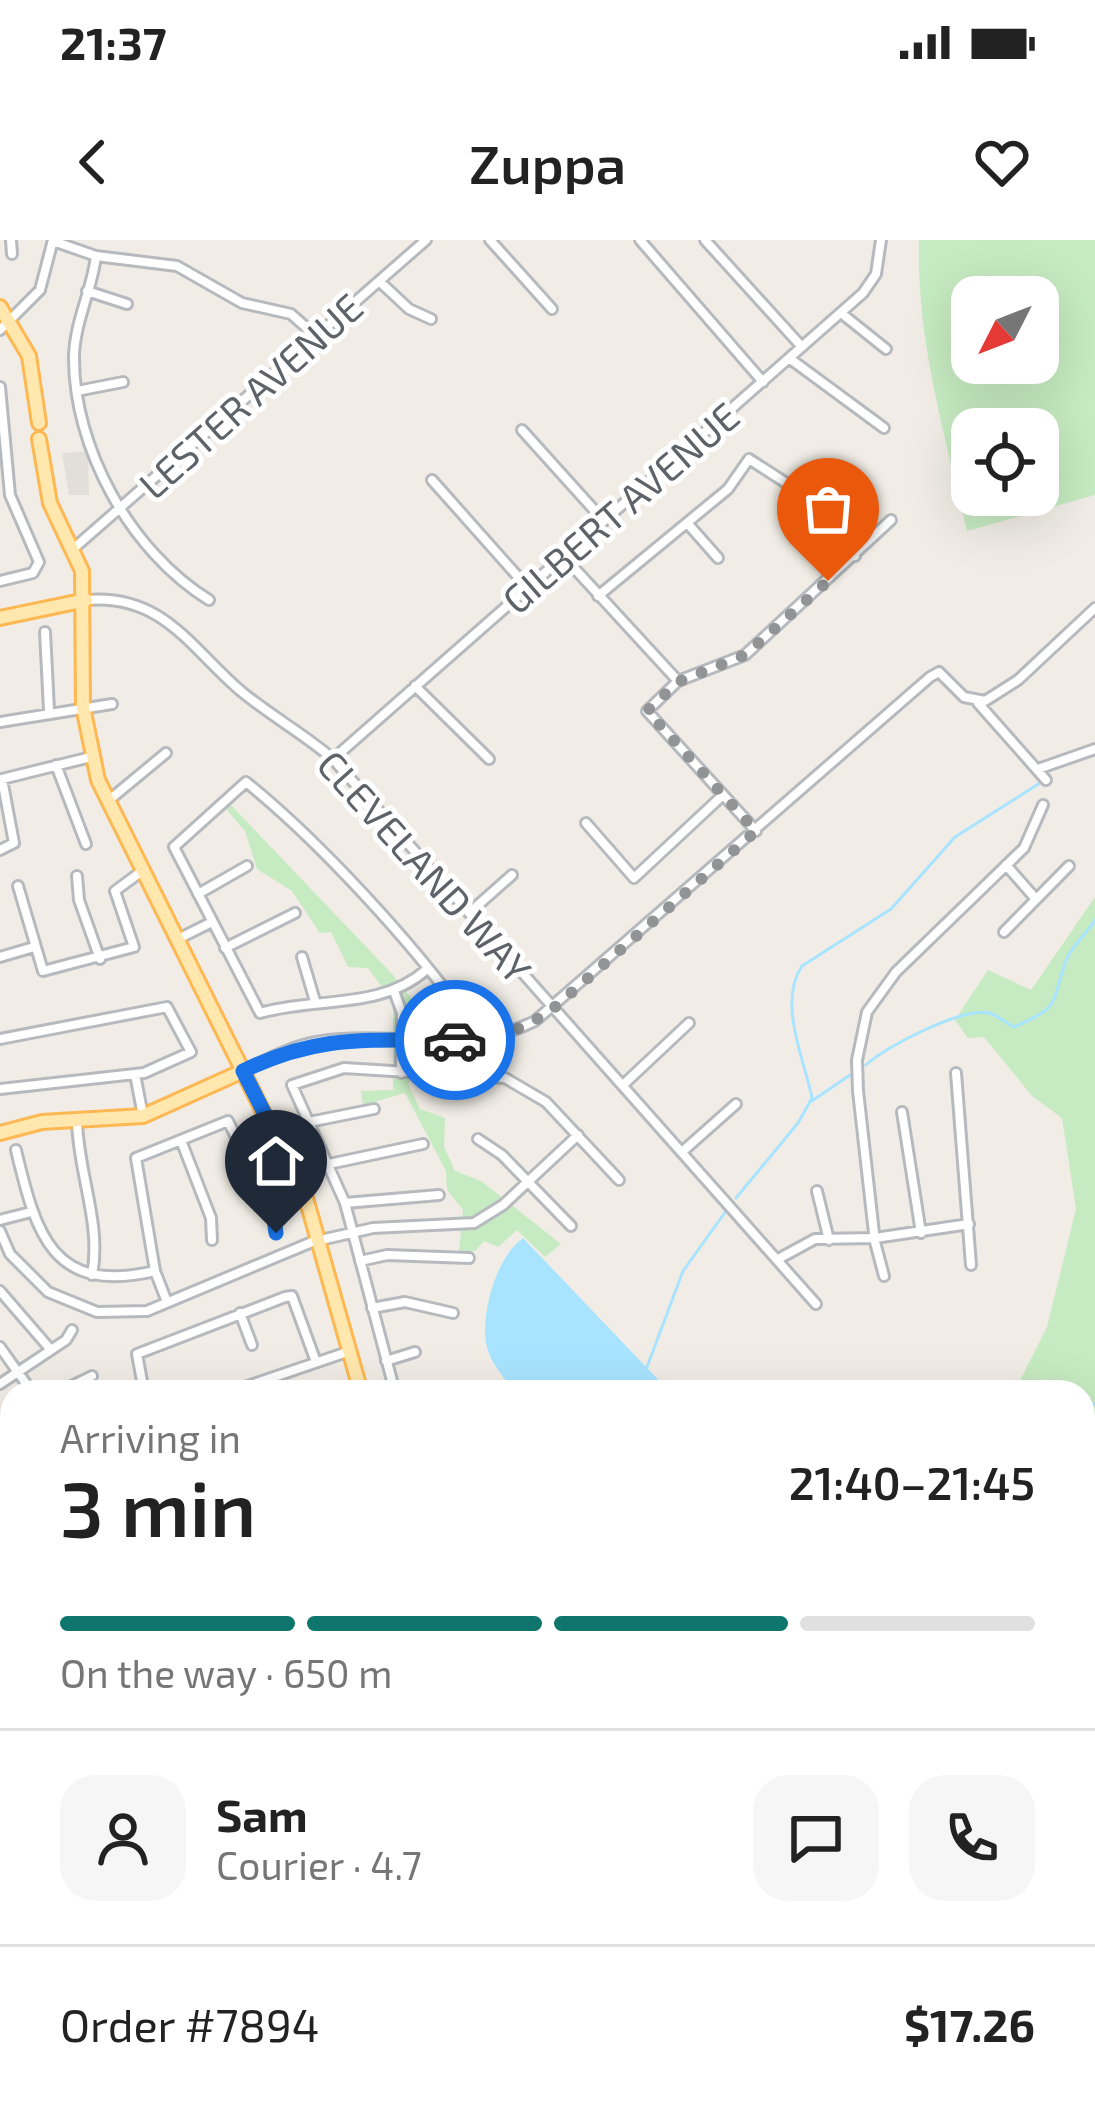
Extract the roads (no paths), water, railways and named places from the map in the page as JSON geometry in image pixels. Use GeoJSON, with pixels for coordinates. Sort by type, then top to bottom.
{"type":"FeatureCollection","features":[{"type":"Feature","properties":{"kind":"main road"},"geometry":{"type":"LineString","coordinates":[[0,307],[6,326],[33,368],[39,423]]}},
{"type":"Feature","properties":{"kind":"main road"},"geometry":{"type":"LineString","coordinates":[[39,439],[50,503],[74,549],[86,600],[83,707],[91,757],[107,802],[306,1198],[358,1380]]}},
{"type":"Feature","properties":{"kind":"main road"},"geometry":{"type":"LineString","coordinates":[[0,618],[86,600]]}},
{"type":"Feature","properties":{"kind":"main road"},"geometry":{"type":"LineString","coordinates":[[0,1132],[42,1122],[143,1116],[243,1071]]}},
{"type":"Feature","properties":{"kind":"street"},"geometry":{"type":"LineString","coordinates":[[11,240],[12,254]]}},
{"type":"Feature","properties":{"kind":"street"},"geometry":{"type":"LineString","coordinates":[[6,326],[40,290],[53,240],[96,256],[177,266],[242,303],[291,314],[317,337]]}},
{"type":"Feature","properties":{"kind":"street","name":"LESTER AVENUE"},"geometry":{"type":"LineString","coordinates":[[74,549],[426,240]]}},
{"type":"Feature","properties":{"kind":"street"},"geometry":{"type":"LineString","coordinates":[[490,240],[552,310]]}},
{"type":"Feature","properties":{"kind":"street"},"geometry":{"type":"LineString","coordinates":[[640,240],[763,382]]}},
{"type":"Feature","properties":{"kind":"street"},"geometry":{"type":"LineString","coordinates":[[705,240],[802,347]]}},
{"type":"Feature","properties":{"kind":"street","name":"GILBERT AVENUE"},"geometry":{"type":"LineString","coordinates":[[333,759],[841,313],[870,284],[880,240]]}},
{"type":"Feature","properties":{"kind":"street"},"geometry":{"type":"LineString","coordinates":[[96,256],[74,358],[77,392],[99,477],[120,511],[191,589],[209,600]]}},
{"type":"Feature","properties":{"kind":"street"},"geometry":{"type":"LineString","coordinates":[[381,279],[402,302],[431,319]]}},
{"type":"Feature","properties":{"kind":"street"},"geometry":{"type":"LineString","coordinates":[[87,291],[127,304]]}},
{"type":"Feature","properties":{"kind":"street"},"geometry":{"type":"LineString","coordinates":[[841,313],[886,349]]}},
{"type":"Feature","properties":{"kind":"street"},"geometry":{"type":"LineString","coordinates":[[789,358],[884,428]]}},
{"type":"Feature","properties":{"kind":"street"},"geometry":{"type":"LineString","coordinates":[[77,392],[123,382]]}},
{"type":"Feature","properties":{"kind":"street"},"geometry":{"type":"LineString","coordinates":[[0,387],[10,495],[38,569],[0,580]]}},
{"type":"Feature","properties":{"kind":"street"},"geometry":{"type":"LineString","coordinates":[[39,423],[39,439]]}},
{"type":"Feature","properties":{"kind":"street"},"geometry":{"type":"LineString","coordinates":[[523,430],[604,521]]}},
{"type":"Feature","properties":{"kind":"street"},"geometry":{"type":"LineString","coordinates":[[598,596],[728,489],[749,459],[794,488],[855,556]]}},
{"type":"Feature","properties":{"kind":"street"},"geometry":{"type":"LineString","coordinates":[[432,479],[528,588]]}},
{"type":"Feature","properties":{"kind":"street"},"geometry":{"type":"LineString","coordinates":[[756,831],[647,711],[678,682],[745,655],[891,520]]}},
{"type":"Feature","properties":{"kind":"street"},"geometry":{"type":"LineString","coordinates":[[688,524],[718,558]]}},
{"type":"Feature","properties":{"kind":"street"},"geometry":{"type":"LineString","coordinates":[[564,557],[678,682]]}},
{"type":"Feature","properties":{"kind":"street","name":"CLEVELAND WAY"},"geometry":{"type":"LineString","coordinates":[[86,600],[130,603],[161,615],[238,689],[333,759],[816,1304]]}},
{"type":"Feature","properties":{"kind":"street"},"geometry":{"type":"LineString","coordinates":[[978,703],[1009,687],[1095,608]]}},
{"type":"Feature","properties":{"kind":"street"},"geometry":{"type":"LineString","coordinates":[[45,632],[49,710]]}},
{"type":"Feature","properties":{"kind":"street"},"geometry":{"type":"LineString","coordinates":[[243,1071],[290,1048],[323,1041],[492,1038],[554,1009],[939,672],[964,697],[978,703],[1046,780]]}},
{"type":"Feature","properties":{"kind":"street"},"geometry":{"type":"LineString","coordinates":[[416,686],[489,759]]}},
{"type":"Feature","properties":{"kind":"street"},"geometry":{"type":"LineString","coordinates":[[0,722],[49,710],[112,704]]}},
{"type":"Feature","properties":{"kind":"street"},"geometry":{"type":"LineString","coordinates":[[1038,769],[1095,749]]}},
{"type":"Feature","properties":{"kind":"street"},"geometry":{"type":"LineString","coordinates":[[107,802],[166,753]]}},
{"type":"Feature","properties":{"kind":"street"},"geometry":{"type":"LineString","coordinates":[[0,850],[14,843],[2,779],[91,757]]}},
{"type":"Feature","properties":{"kind":"street"},"geometry":{"type":"LineString","coordinates":[[56,765],[86,844]]}},
{"type":"Feature","properties":{"kind":"street"},"geometry":{"type":"LineString","coordinates":[[426,970],[394,991],[260,1013],[174,847],[246,782],[290,818],[426,970],[467,1019]]}},
{"type":"Feature","properties":{"kind":"street"},"geometry":{"type":"LineString","coordinates":[[586,824],[634,878],[643,876],[723,795]]}},
{"type":"Feature","properties":{"kind":"street"},"geometry":{"type":"LineString","coordinates":[[884,1276],[875,1240],[856,1060],[867,1012],[896,972],[1006,866],[1032,835],[1043,805]]}},
{"type":"Feature","properties":{"kind":"street"},"geometry":{"type":"LineString","coordinates":[[198,894],[247,866]]}},
{"type":"Feature","properties":{"kind":"street"},"geometry":{"type":"LineString","coordinates":[[1006,866],[1035,898]]}},
{"type":"Feature","properties":{"kind":"street"},"geometry":{"type":"LineString","coordinates":[[1004,932],[1069,866]]}},
{"type":"Feature","properties":{"kind":"street"},"geometry":{"type":"LineString","coordinates":[[18,886],[43,971],[134,946],[115,891],[142,871]]}},
{"type":"Feature","properties":{"kind":"street"},"geometry":{"type":"LineString","coordinates":[[469,913],[512,875]]}},
{"type":"Feature","properties":{"kind":"street"},"geometry":{"type":"LineString","coordinates":[[77,876],[79,900],[100,959]]}},
{"type":"Feature","properties":{"kind":"street"},"geometry":{"type":"LineString","coordinates":[[225,947],[295,913]]}},
{"type":"Feature","properties":{"kind":"street"},"geometry":{"type":"LineString","coordinates":[[176,940],[212,922]]}},
{"type":"Feature","properties":{"kind":"street"},"geometry":{"type":"LineString","coordinates":[[0,956],[34,947]]}},
{"type":"Feature","properties":{"kind":"street"},"geometry":{"type":"LineString","coordinates":[[302,957],[315,1001]]}},
{"type":"Feature","properties":{"kind":"street"},"geometry":{"type":"LineString","coordinates":[[394,991],[402,1040],[401,1073]]}},
{"type":"Feature","properties":{"kind":"street"},"geometry":{"type":"LineString","coordinates":[[0,1039],[167,1006],[191,1052],[160,1069],[135,1074],[0,1090]]}},
{"type":"Feature","properties":{"kind":"street"},"geometry":{"type":"LineString","coordinates":[[623,1084],[689,1024]]}},
{"type":"Feature","properties":{"kind":"street"},"geometry":{"type":"LineString","coordinates":[[392,1380],[345,1204],[292,1085],[327,1070],[505,1078],[546,1102],[619,1180]]}},
{"type":"Feature","properties":{"kind":"street"},"geometry":{"type":"LineString","coordinates":[[956,1073],[971,1265]]}},
{"type":"Feature","properties":{"kind":"street"},"geometry":{"type":"LineString","coordinates":[[135,1074],[143,1116]]}},
{"type":"Feature","properties":{"kind":"street"},"geometry":{"type":"LineString","coordinates":[[683,1151],[736,1104]]}},
{"type":"Feature","properties":{"kind":"street"},"geometry":{"type":"LineString","coordinates":[[309,1121],[374,1109]]}},
{"type":"Feature","properties":{"kind":"street"},"geometry":{"type":"LineString","coordinates":[[902,1112],[908,1124],[921,1232]]}},
{"type":"Feature","properties":{"kind":"street"},"geometry":{"type":"LineString","coordinates":[[77,1121],[78,1158],[97,1240],[92,1275]]}},
{"type":"Feature","properties":{"kind":"street"},"geometry":{"type":"LineString","coordinates":[[167,1302],[155,1271],[136,1158],[228,1121],[273,1212],[276,1233]]}},
{"type":"Feature","properties":{"kind":"street"},"geometry":{"type":"LineString","coordinates":[[0,1231],[30,1277],[71,1304],[126,1313],[167,1302],[319,1241],[352,1233],[474,1223],[578,1135]]}},
{"type":"Feature","properties":{"kind":"street"},"geometry":{"type":"LineString","coordinates":[[478,1139],[571,1226]]}},
{"type":"Feature","properties":{"kind":"street"},"geometry":{"type":"LineString","coordinates":[[182,1143],[211,1218],[212,1240]]}},
{"type":"Feature","properties":{"kind":"street"},"geometry":{"type":"LineString","coordinates":[[249,1160],[280,1144]]}},
{"type":"Feature","properties":{"kind":"street"},"geometry":{"type":"LineString","coordinates":[[328,1164],[423,1144]]}},
{"type":"Feature","properties":{"kind":"street"},"geometry":{"type":"LineString","coordinates":[[16,1150],[31,1212],[52,1252],[92,1275],[126,1278],[155,1271]]}},
{"type":"Feature","properties":{"kind":"street"},"geometry":{"type":"LineString","coordinates":[[817,1191],[829,1240]]}},
{"type":"Feature","properties":{"kind":"street"},"geometry":{"type":"LineString","coordinates":[[345,1204],[439,1196]]}},
{"type":"Feature","properties":{"kind":"street"},"geometry":{"type":"LineString","coordinates":[[0,1220],[31,1212]]}},
{"type":"Feature","properties":{"kind":"street"},"geometry":{"type":"LineString","coordinates":[[781,1260],[805,1246],[829,1240],[875,1240],[970,1227]]}},
{"type":"Feature","properties":{"kind":"street"},"geometry":{"type":"LineString","coordinates":[[360,1261],[387,1255],[469,1258]]}},
{"type":"Feature","properties":{"kind":"street"},"geometry":{"type":"LineString","coordinates":[[0,1292],[51,1350]]}},
{"type":"Feature","properties":{"kind":"street"},"geometry":{"type":"LineString","coordinates":[[141,1380],[136,1354],[292,1296],[316,1362]]}},
{"type":"Feature","properties":{"kind":"street"},"geometry":{"type":"LineString","coordinates":[[372,1308],[405,1302],[453,1312]]}},
{"type":"Feature","properties":{"kind":"street"},"geometry":{"type":"LineString","coordinates":[[241,1313],[252,1345]]}},
{"type":"Feature","properties":{"kind":"street"},"geometry":{"type":"LineString","coordinates":[[6,1380],[72,1330]]}},
{"type":"Feature","properties":{"kind":"street"},"geometry":{"type":"LineString","coordinates":[[185,1335],[190,1348]]}},
{"type":"Feature","properties":{"kind":"street"},"geometry":{"type":"LineString","coordinates":[[0,1347],[24,1380]]}},
{"type":"Feature","properties":{"kind":"street"},"geometry":{"type":"LineString","coordinates":[[264,1380],[350,1351]]}},
{"type":"Feature","properties":{"kind":"street"},"geometry":{"type":"LineString","coordinates":[[386,1361],[415,1352]]}},
{"type":"Feature","properties":{"kind":"street"},"geometry":{"type":"LineString","coordinates":[[84,1380],[92,1376]]}},
{"type":"Feature","properties":{"kind":"water"},"geometry":{"type":"Polygon","coordinates":[[[523,1238],[659,1380],[506,1380],[490,1356],[485,1330],[499,1271],[523,1238]]]}},
{"type":"Feature","properties":{"kind":"waterway"},"geometry":{"type":"LineString","coordinates":[[736,1198],[798,1123],[812,1098],[792,1014],[795,981],[802,966],[891,909],[955,837],[1040,783]]}},
{"type":"Feature","properties":{"kind":"waterway"},"geometry":{"type":"LineString","coordinates":[[866,1065],[906,1039],[961,1016],[989,1013],[1014,1027],[1041,1014],[1052,1002],[1068,956],[1095,920]]}},
{"type":"Feature","properties":{"kind":"waterway"},"geometry":{"type":"LineString","coordinates":[[812,1101],[850,1075]]}},
{"type":"Feature","properties":{"kind":"waterway"},"geometry":{"type":"LineString","coordinates":[[647,1367],[683,1271],[726,1211]]}}]}
